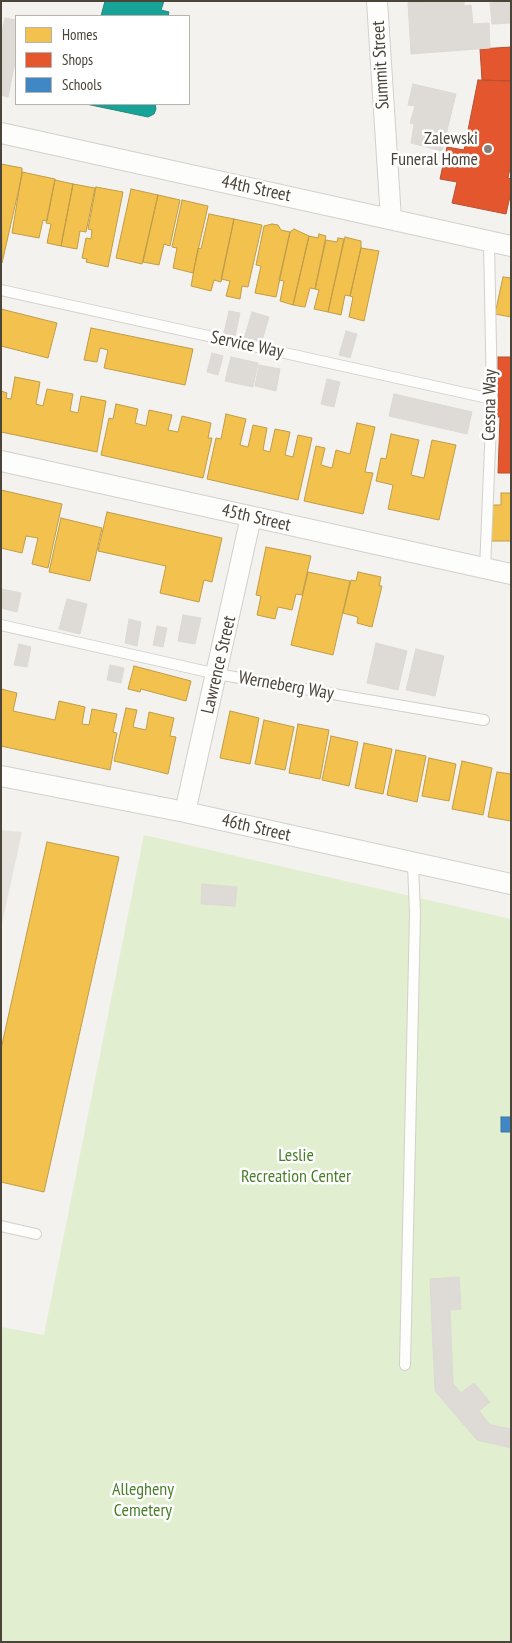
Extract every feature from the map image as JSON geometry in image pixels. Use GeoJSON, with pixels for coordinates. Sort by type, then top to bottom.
{"type":"FeatureCollection","features":[{"type":"Feature","properties":{"kind":"street","name":"Summit Street"},"geometry":{"type":"LineString","coordinates":[[377,1],[391,219]]}},
{"type":"Feature","properties":{"kind":"street","name":"44th Street"},"geometry":{"type":"LineString","coordinates":[[1,133],[511,246]]}},
{"type":"Feature","properties":{"kind":"street","name":"45th Street"},"geometry":{"type":"LineString","coordinates":[[1,461],[511,574]]}},
{"type":"Feature","properties":{"kind":"street","name":"Lawrence Street"},"geometry":{"type":"LineString","coordinates":[[185,812],[251,517]]}},
{"type":"Feature","properties":{"kind":"street","name":"46th Street"},"geometry":{"type":"LineString","coordinates":[[1,776],[185,812],[413,864],[511,884]]}},
{"type":"Feature","properties":{"kind":"lane","name":"Cessna Way"},"geometry":{"type":"LineString","coordinates":[[485,569],[492,399],[489,242]]}},
{"type":"Feature","properties":{"kind":"lane","name":"Service Way"},"geometry":{"type":"LineString","coordinates":[[1,290],[492,399]]}},
{"type":"Feature","properties":{"kind":"lane","name":"Werneberg Way"},"geometry":{"type":"LineString","coordinates":[[1,625],[217,674],[484,720]]}},
{"type":"Feature","properties":{"kind":"lane"},"geometry":{"type":"LineString","coordinates":[[405,1365],[414,914],[413,864]]}},
{"type":"Feature","properties":{"kind":"lane"},"geometry":{"type":"LineString","coordinates":[[1,1226],[36,1234]]}},
{"type":"Feature","properties":{"kind":"green space","name":"Leslie Recreation Center"},"geometry":{"type":"Polygon","coordinates":[[[144,835],[511,919],[511,1642],[1,1642],[1,1327],[44,1335],[144,835]]]}},
{"type":"Feature","properties":{"kind":"shaded area"},"geometry":{"type":"Polygon","coordinates":[[[1,830],[22,832],[1,928],[1,830]]]}},
{"type":"Feature","properties":{"kind":"building: Homes"},"geometry":{"type":"Polygon","coordinates":[[[1,164],[22,168],[2,263],[1,164]]]}},
{"type":"Feature","properties":{"kind":"building: Homes"},"geometry":{"type":"Polygon","coordinates":[[[22,172],[55,179],[47,221],[43,220],[39,238],[12,233],[22,172]]]}},
{"type":"Feature","properties":{"kind":"building: Homes"},"geometry":{"type":"Polygon","coordinates":[[[55,180],[73,184],[61,246],[47,243],[51,224],[46,223],[55,180]]]}},
{"type":"Feature","properties":{"kind":"building: Homes"},"geometry":{"type":"Polygon","coordinates":[[[73,184],[95,188],[86,232],[80,231],[77,249],[61,246],[73,184]]]}},
{"type":"Feature","properties":{"kind":"building: Homes"},"geometry":{"type":"Polygon","coordinates":[[[96,187],[123,192],[108,267],[86,262],[87,259],[82,258],[86,238],[91,239],[92,230],[88,229],[96,187]]]}},
{"type":"Feature","properties":{"kind":"building: Homes"},"geometry":{"type":"Polygon","coordinates":[[[131,189],[158,195],[142,264],[116,258],[131,189]]]}},
{"type":"Feature","properties":{"kind":"building: Homes"},"geometry":{"type":"Polygon","coordinates":[[[158,195],[180,200],[170,246],[164,244],[159,265],[143,262],[158,195]]]}},
{"type":"Feature","properties":{"kind":"building: Homes"},"geometry":{"type":"Polygon","coordinates":[[[182,200],[208,206],[193,273],[173,268],[177,248],[172,247],[182,200]]]}},
{"type":"Feature","properties":{"kind":"building: Homes"},"geometry":{"type":"Polygon","coordinates":[[[209,214],[234,219],[221,282],[214,280],[211,291],[191,286],[198,248],[201,249],[209,214]]]}},
{"type":"Feature","properties":{"kind":"building: Homes"},"geometry":{"type":"Polygon","coordinates":[[[234,219],[262,225],[248,287],[242,286],[240,299],[226,296],[230,281],[221,279],[234,219]]]}},
{"type":"Feature","properties":{"kind":"building: Homes"},"geometry":{"type":"Polygon","coordinates":[[[278,225],[281,230],[290,232],[276,297],[255,293],[261,266],[256,265],[264,226],[278,225]]]}},
{"type":"Feature","properties":{"kind":"building: Homes"},"geometry":{"type":"Polygon","coordinates":[[[294,229],[309,236],[293,305],[280,301],[284,281],[279,280],[290,232],[294,229]]]}},
{"type":"Feature","properties":{"kind":"building: Homes"},"geometry":{"type":"Polygon","coordinates":[[[319,234],[326,236],[315,289],[310,288],[305,307],[293,305],[309,236],[318,238],[319,234]]]}},
{"type":"Feature","properties":{"kind":"building: Homes"},"geometry":{"type":"Polygon","coordinates":[[[345,237],[361,241],[361,248],[350,296],[345,295],[341,315],[328,312],[345,237]]]}},
{"type":"Feature","properties":{"kind":"building: Homes"},"geometry":{"type":"Polygon","coordinates":[[[338,238],[344,239],[328,312],[314,309],[319,290],[315,289],[326,240],[337,242],[338,238]]]}},
{"type":"Feature","properties":{"kind":"building: Homes"},"geometry":{"type":"Polygon","coordinates":[[[361,248],[379,251],[364,321],[349,317],[353,297],[350,296],[361,248]]]}},
{"type":"Feature","properties":{"kind":"building: Homes"},"geometry":{"type":"Polygon","coordinates":[[[503,277],[511,278],[511,317],[495,314],[503,277]]]}},
{"type":"Feature","properties":{"kind":"building: Homes"},"geometry":{"type":"Polygon","coordinates":[[[1,309],[57,323],[48,358],[1,346],[1,309]]]}},
{"type":"Feature","properties":{"kind":"building: Homes"},"geometry":{"type":"Polygon","coordinates":[[[91,328],[193,349],[185,385],[104,368],[108,350],[100,348],[97,362],[84,360],[91,328]]]}},
{"type":"Feature","properties":{"kind":"building: Homes"},"geometry":{"type":"Polygon","coordinates":[[[15,377],[40,382],[36,404],[43,406],[47,389],[73,394],[70,411],[78,413],[81,396],[106,401],[97,452],[1,432],[1,391],[7,393],[6,398],[11,399],[15,377]]]}},
{"type":"Feature","properties":{"kind":"building: Homes"},"geometry":{"type":"Polygon","coordinates":[[[116,404],[138,409],[135,423],[146,426],[149,410],[172,415],[168,430],[178,432],[182,416],[211,423],[208,438],[212,438],[203,478],[101,455],[109,418],[113,419],[116,404]]]}},
{"type":"Feature","properties":{"kind":"building: Homes"},"geometry":{"type":"Polygon","coordinates":[[[226,414],[246,419],[240,445],[248,447],[253,425],[267,428],[263,450],[270,452],[275,429],[290,432],[285,455],[293,457],[298,435],[312,438],[298,500],[207,479],[216,438],[221,439],[226,414]]]}},
{"type":"Feature","properties":{"kind":"building: Homes"},"geometry":{"type":"Polygon","coordinates":[[[357,423],[375,427],[365,472],[373,473],[363,514],[304,501],[316,446],[325,448],[321,465],[332,468],[336,450],[350,454],[357,423]]]}},
{"type":"Feature","properties":{"kind":"building: Homes"},"geometry":{"type":"Polygon","coordinates":[[[391,434],[419,440],[411,475],[424,478],[432,440],[456,445],[439,520],[388,509],[393,485],[376,481],[381,458],[386,459],[391,434]]]}},
{"type":"Feature","properties":{"kind":"building: Homes"},"geometry":{"type":"Polygon","coordinates":[[[1,490],[62,504],[48,568],[32,564],[38,538],[26,536],[22,553],[1,548],[1,490]]]}},
{"type":"Feature","properties":{"kind":"building: Homes"},"geometry":{"type":"Polygon","coordinates":[[[501,493],[511,493],[511,541],[491,541],[492,505],[501,505],[501,493]]]}},
{"type":"Feature","properties":{"kind":"building: Homes"},"geometry":{"type":"Polygon","coordinates":[[[107,512],[222,538],[212,582],[204,580],[199,602],[160,593],[166,566],[98,551],[107,512]]]}},
{"type":"Feature","properties":{"kind":"building: Homes"},"geometry":{"type":"Polygon","coordinates":[[[61,518],[102,528],[90,581],[49,572],[61,518]]]}},
{"type":"Feature","properties":{"kind":"building: Homes"},"geometry":{"type":"Polygon","coordinates":[[[266,547],[311,556],[302,595],[296,594],[292,610],[278,607],[275,619],[257,615],[261,596],[256,595],[266,547]]]}},
{"type":"Feature","properties":{"kind":"building: Homes"},"geometry":{"type":"Polygon","coordinates":[[[308,572],[350,581],[333,655],[291,645],[308,572]]]}},
{"type":"Feature","properties":{"kind":"building: Homes"},"geometry":{"type":"Polygon","coordinates":[[[358,572],[381,577],[379,586],[382,586],[372,627],[357,623],[358,617],[343,613],[351,580],[356,581],[358,572]]]}},
{"type":"Feature","properties":{"kind":"building: Homes"},"geometry":{"type":"Polygon","coordinates":[[[134,666],[191,681],[186,701],[141,689],[140,692],[128,689],[134,666]]]}},
{"type":"Feature","properties":{"kind":"building: Homes"},"geometry":{"type":"Polygon","coordinates":[[[1,689],[17,693],[13,711],[55,720],[59,701],[85,707],[82,724],[89,725],[92,709],[117,714],[113,732],[117,733],[110,770],[1,746],[1,689]]]}},
{"type":"Feature","properties":{"kind":"building: Homes"},"geometry":{"type":"Polygon","coordinates":[[[126,708],[137,710],[133,727],[146,730],[149,712],[174,718],[170,736],[176,737],[168,774],[114,761],[126,708]]]}},
{"type":"Feature","properties":{"kind":"building: Homes"},"geometry":{"type":"Polygon","coordinates":[[[230,711],[259,718],[250,764],[220,758],[230,711]]]}},
{"type":"Feature","properties":{"kind":"building: Homes"},"geometry":{"type":"Polygon","coordinates":[[[264,720],[294,727],[285,770],[255,764],[264,720]]]}},
{"type":"Feature","properties":{"kind":"building: Homes"},"geometry":{"type":"Polygon","coordinates":[[[298,724],[329,730],[320,779],[289,773],[298,724]]]}},
{"type":"Feature","properties":{"kind":"building: Homes"},"geometry":{"type":"Polygon","coordinates":[[[331,736],[358,742],[349,786],[322,780],[331,736]]]}},
{"type":"Feature","properties":{"kind":"building: Homes"},"geometry":{"type":"Polygon","coordinates":[[[364,743],[392,749],[383,794],[355,788],[364,743]]]}},
{"type":"Feature","properties":{"kind":"building: Homes"},"geometry":{"type":"Polygon","coordinates":[[[396,750],[426,756],[417,802],[387,795],[396,750]]]}},
{"type":"Feature","properties":{"kind":"building: Homes"},"geometry":{"type":"Polygon","coordinates":[[[429,758],[456,764],[449,801],[422,796],[429,758]]]}},
{"type":"Feature","properties":{"kind":"building: Homes"},"geometry":{"type":"Polygon","coordinates":[[[462,761],[492,768],[483,815],[452,809],[462,761]]]}},
{"type":"Feature","properties":{"kind":"building: Homes"},"geometry":{"type":"Polygon","coordinates":[[[497,772],[511,774],[511,821],[488,817],[497,772]]]}},
{"type":"Feature","properties":{"kind":"building: Homes"},"geometry":{"type":"Polygon","coordinates":[[[47,842],[119,857],[44,1192],[1,1182],[1,1049],[47,842]]]}},
{"type":"Feature","properties":{"kind":"building: Shops"},"geometry":{"type":"Polygon","coordinates":[[[511,47],[511,81],[482,80],[480,49],[511,47]]]}},
{"type":"Feature","properties":{"kind":"building: Shops","name":"Zalewski Funeral Home"},"geometry":{"type":"Polygon","coordinates":[[[478,80],[511,81],[511,163],[508,178],[511,179],[511,192],[506,214],[452,203],[457,182],[440,179],[447,147],[464,150],[478,80]]]}},
{"type":"Feature","properties":{"kind":"building: Shops"},"geometry":{"type":"Polygon","coordinates":[[[498,357],[511,357],[511,473],[498,473],[500,417],[497,417],[498,357]]]}},
{"type":"Feature","properties":{"kind":"building: Schools"},"geometry":{"type":"Polygon","coordinates":[[[501,1117],[511,1117],[511,1132],[501,1132],[501,1117]]]}},
{"type":"Feature","properties":{"kind":"building: Public"},"geometry":{"type":"Polygon","coordinates":[[[105,1],[164,1],[161,10],[169,12],[168,15],[101,15],[105,1]]]}},
{"type":"Feature","properties":{"kind":"building: Public"},"geometry":{"type":"Polygon","coordinates":[[[91,105],[155,105],[154,114],[148,117],[91,105]]]}},
{"type":"Feature","properties":{"kind":"building: Other"},"geometry":{"type":"Polygon","coordinates":[[[408,1],[439,1],[408,3],[408,1]]]}},
{"type":"Feature","properties":{"kind":"building: Other"},"geometry":{"type":"Polygon","coordinates":[[[464,1],[464,6],[471,5],[473,24],[489,23],[490,48],[411,54],[408,3],[464,1]]]}},
{"type":"Feature","properties":{"kind":"building: Other"},"geometry":{"type":"Polygon","coordinates":[[[511,1],[511,23],[492,24],[490,3],[511,1]]]}},
{"type":"Feature","properties":{"kind":"building: Other"},"geometry":{"type":"Polygon","coordinates":[[[5,18],[15,20],[15,62],[8,97],[1,95],[1,37],[5,18]]]}},
{"type":"Feature","properties":{"kind":"building: Other"},"geometry":{"type":"Polygon","coordinates":[[[413,84],[456,94],[442,151],[411,143],[414,124],[410,123],[415,106],[408,105],[413,84]]]}},
{"type":"Feature","properties":{"kind":"building: Other"},"geometry":{"type":"Polygon","coordinates":[[[229,311],[240,313],[235,336],[224,333],[229,311]]]}},
{"type":"Feature","properties":{"kind":"building: Other"},"geometry":{"type":"Polygon","coordinates":[[[252,312],[269,317],[261,344],[244,339],[252,312]]]}},
{"type":"Feature","properties":{"kind":"building: Other"},"geometry":{"type":"Polygon","coordinates":[[[346,331],[357,334],[350,358],[339,355],[346,331]]]}},
{"type":"Feature","properties":{"kind":"building: Other"},"geometry":{"type":"Polygon","coordinates":[[[212,353],[223,356],[218,375],[207,372],[212,353]]]}},
{"type":"Feature","properties":{"kind":"building: Other"},"geometry":{"type":"Polygon","coordinates":[[[231,357],[258,363],[253,387],[225,381],[231,357]]]}},
{"type":"Feature","properties":{"kind":"building: Other"},"geometry":{"type":"Polygon","coordinates":[[[259,365],[280,369],[276,391],[255,386],[259,365]]]}},
{"type":"Feature","properties":{"kind":"building: Other"},"geometry":{"type":"Polygon","coordinates":[[[327,379],[340,382],[334,407],[321,404],[327,379]]]}},
{"type":"Feature","properties":{"kind":"building: Other"},"geometry":{"type":"Polygon","coordinates":[[[394,394],[472,412],[467,434],[389,416],[394,394]]]}},
{"type":"Feature","properties":{"kind":"building: Other"},"geometry":{"type":"Polygon","coordinates":[[[2,589],[21,593],[17,612],[1,608],[2,589]]]}},
{"type":"Feature","properties":{"kind":"building: Other"},"geometry":{"type":"Polygon","coordinates":[[[67,599],[87,604],[80,634],[59,629],[67,599]]]}},
{"type":"Feature","properties":{"kind":"building: Other"},"geometry":{"type":"Polygon","coordinates":[[[183,615],[201,618],[195,644],[178,641],[183,615]]]}},
{"type":"Feature","properties":{"kind":"building: Other"},"geometry":{"type":"Polygon","coordinates":[[[129,619],[141,622],[137,646],[125,643],[129,619]]]}},
{"type":"Feature","properties":{"kind":"building: Other"},"geometry":{"type":"Polygon","coordinates":[[[157,626],[167,628],[163,647],[153,645],[157,626]]]}},
{"type":"Feature","properties":{"kind":"building: Other"},"geometry":{"type":"Polygon","coordinates":[[[376,643],[407,651],[398,690],[367,683],[376,643]]]}},
{"type":"Feature","properties":{"kind":"building: Other"},"geometry":{"type":"Polygon","coordinates":[[[19,644],[31,647],[27,667],[14,665],[19,644]]]}},
{"type":"Feature","properties":{"kind":"building: Other"},"geometry":{"type":"Polygon","coordinates":[[[416,649],[444,656],[435,696],[406,690],[416,649]]]}},
{"type":"Feature","properties":{"kind":"building: Other"},"geometry":{"type":"Polygon","coordinates":[[[110,665],[124,668],[121,683],[107,680],[110,665]]]}},
{"type":"Feature","properties":{"kind":"building: Other"},"geometry":{"type":"Polygon","coordinates":[[[202,884],[237,887],[235,906],[201,904],[202,884]]]}},
{"type":"Feature","properties":{"kind":"building: Other"},"geometry":{"type":"Polygon","coordinates":[[[459,1277],[461,1309],[450,1310],[453,1384],[461,1393],[474,1383],[490,1402],[479,1411],[490,1425],[511,1429],[511,1448],[477,1440],[435,1391],[430,1279],[459,1277]]]}},
{"type":"Feature","properties":{"kind":"place","name":"Zalewski Funeral Home"},"geometry":{"type":"Point","coordinates":[488,149]}},
{"type":"Feature","properties":{"kind":"park label","name":"Allegheny Cemetery"},"geometry":{"type":"Point","coordinates":[143,1500]}}]}
